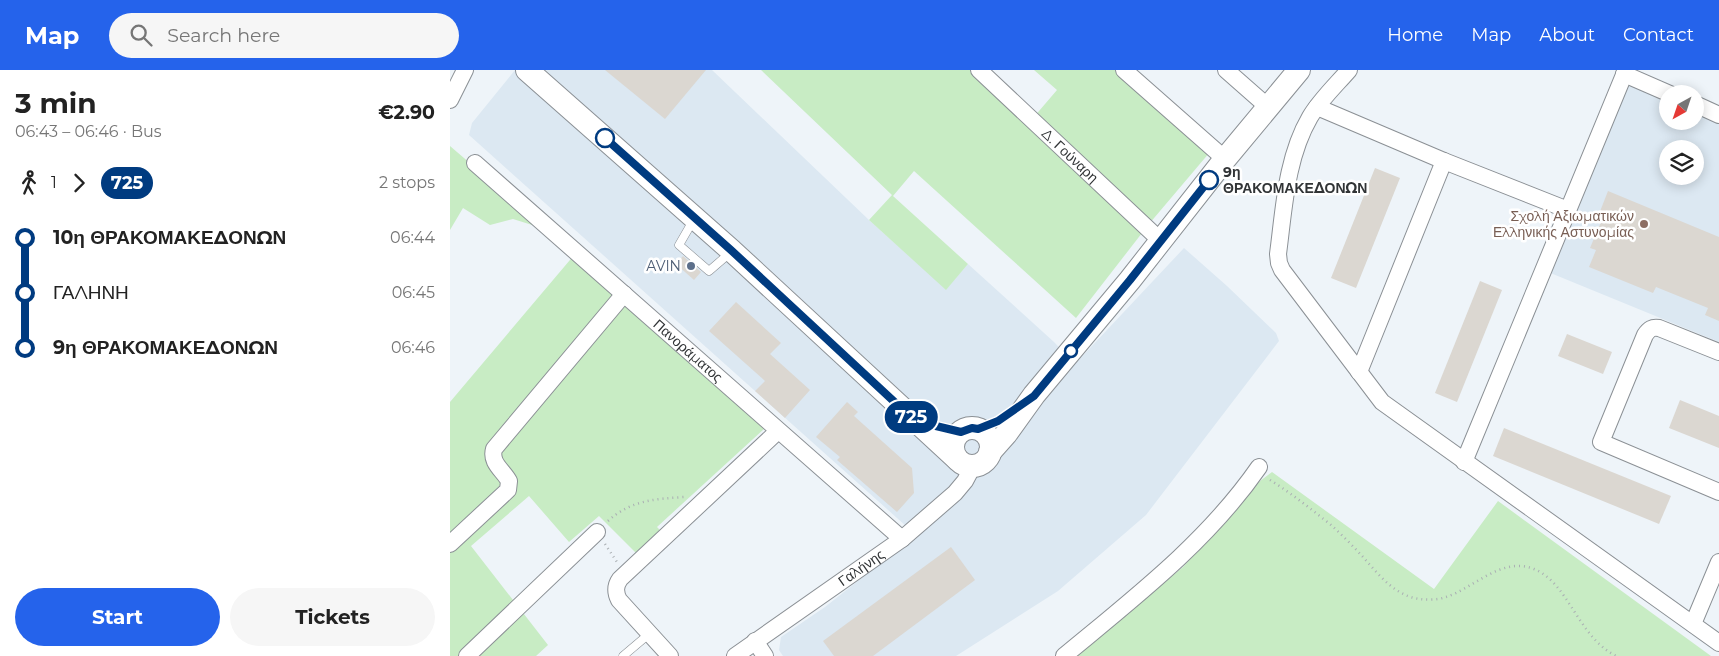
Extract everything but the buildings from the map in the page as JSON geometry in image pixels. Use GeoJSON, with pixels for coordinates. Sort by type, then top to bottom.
{"type":"FeatureCollection","features":[{"type":"Feature","properties":{"kind":"main road"},"geometry":{"type":"LineString","coordinates":[[527,70],[732,251],[915,421],[974,459]]}},
{"type":"Feature","properties":{"kind":"main road"},"geometry":{"type":"LineString","coordinates":[[974,459],[1006,434],[1034,396],[1299,70]]}},
{"type":"Feature","properties":{"kind":"main road"},"geometry":{"type":"LineString","coordinates":[[974,459],[954,454],[954,442],[969,431],[998,421],[1034,396]]}},
{"type":"Feature","properties":{"kind":"main road"},"geometry":{"type":"LineString","coordinates":[[915,421],[983,432],[990,441],[974,459]]}},
{"type":"Feature","properties":{"kind":"street"},"geometry":{"type":"LineString","coordinates":[[450,100],[466,70]]}},
{"type":"Feature","properties":{"kind":"street","name":"Δ. Γούναρη"},"geometry":{"type":"LineString","coordinates":[[979,70],[1161,241]]}},
{"type":"Feature","properties":{"kind":"street"},"geometry":{"type":"LineString","coordinates":[[1124,70],[1225,159]]}},
{"type":"Feature","properties":{"kind":"street"},"geometry":{"type":"LineString","coordinates":[[1226,70],[1268,107]]}},
{"type":"Feature","properties":{"kind":"street"},"geometry":{"type":"LineString","coordinates":[[1349,70],[1317,107],[1302,132],[1289,175],[1285,201],[1279,263],[1282,270],[1382,402],[1719,643]]}},
{"type":"Feature","properties":{"kind":"street"},"geometry":{"type":"LineString","coordinates":[[1464,462],[1625,72],[1659,89]]}},
{"type":"Feature","properties":{"kind":"street"},"geometry":{"type":"LineString","coordinates":[[1317,107],[1444,161],[1568,210]]}},
{"type":"Feature","properties":{"kind":"street"},"geometry":{"type":"LineString","coordinates":[[1704,108],[1719,115]]}},
{"type":"Feature","properties":{"kind":"street"},"geometry":{"type":"LineString","coordinates":[[1358,372],[1444,161]]}},
{"type":"Feature","properties":{"kind":"street","name":"Πανοράματος"},"geometry":{"type":"LineString","coordinates":[[475,163],[902,538]]}},
{"type":"Feature","properties":{"kind":"street"},"geometry":{"type":"LineString","coordinates":[[450,544],[508,490],[509,481],[494,462],[492,455],[494,449],[624,294]]}},
{"type":"Feature","properties":{"kind":"street"},"geometry":{"type":"LineString","coordinates":[[1719,352],[1660,328],[1653,327],[1648,330],[1601,442],[1719,492]]}},
{"type":"Feature","properties":{"kind":"street"},"geometry":{"type":"LineString","coordinates":[[670,656],[619,600],[616,593],[616,584],[778,431]]}},
{"type":"Feature","properties":{"kind":"street","name":"Γαλήνης"},"geometry":{"type":"LineString","coordinates":[[735,656],[902,538],[955,493],[966,480],[974,459]]}},
{"type":"Feature","properties":{"kind":"street"},"geometry":{"type":"LineString","coordinates":[[1064,656],[1180,558],[1232,503],[1257,470]]}},
{"type":"Feature","properties":{"kind":"street"},"geometry":{"type":"LineString","coordinates":[[466,656],[597,532]]}},
{"type":"Feature","properties":{"kind":"street"},"geometry":{"type":"LineString","coordinates":[[1693,624],[1719,562]]}},
{"type":"Feature","properties":{"kind":"street"},"geometry":{"type":"LineString","coordinates":[[755,641],[765,656]]}},
{"type":"Feature","properties":{"kind":"lane"},"geometry":{"type":"LineString","coordinates":[[695,218],[679,245],[709,272],[732,251]]}},
{"type":"Feature","properties":{"kind":"lane"},"geometry":{"type":"LineString","coordinates":[[623,656],[649,634]]}},
{"type":"Feature","properties":{"kind":"path"},"geometry":{"type":"LineString","coordinates":[[1257,470],[1331,526],[1391,586],[1403,594],[1418,599],[1432,600],[1445,598],[1498,571],[1525,566],[1545,575],[1554,584],[1590,636],[1600,646],[1616,656]]}},
{"type":"Feature","properties":{"kind":"path"},"geometry":{"type":"LineString","coordinates":[[627,573],[612,556],[597,532],[626,508],[637,503],[682,497],[709,496]]}},
{"type":"Feature","properties":{"kind":"shaded area"},"geometry":{"type":"Polygon","coordinates":[[[515,70],[712,70],[869,220],[946,289],[968,264],[1054,342],[1075,364],[1184,248],[1276,333],[1279,341],[1146,515],[1058,591],[956,656],[783,656],[779,650],[781,637],[825,607],[916,535],[469,135],[472,123],[515,70]]]}},
{"type":"Feature","properties":{"kind":"shaded area","name":"Σχολή Αξιωματικών Ελληνικής Αστυνομίας"},"geometry":{"type":"Polygon","coordinates":[[[1626,82],[1659,95],[1659,130],[1704,130],[1704,114],[1719,120],[1719,342],[1548,272],[1626,82]]]}},
{"type":"Feature","properties":{"kind":"green space"},"geometry":{"type":"Polygon","coordinates":[[[761,70],[978,70],[1033,118],[1057,90],[1034,70],[1118,70],[1210,152],[1149,224],[1076,318],[914,171],[893,196],[968,264],[946,290],[869,220],[892,195],[761,70]]]}},
{"type":"Feature","properties":{"kind":"green space"},"geometry":{"type":"Polygon","coordinates":[[[450,146],[548,230],[513,219],[490,225],[463,208],[450,230],[450,146]]]}},
{"type":"Feature","properties":{"kind":"green space"},"geometry":{"type":"Polygon","coordinates":[[[575,254],[765,428],[657,527],[668,538],[644,561],[599,516],[569,542],[529,496],[471,546],[548,645],[536,656],[450,656],[450,402],[575,254]]]}},
{"type":"Feature","properties":{"kind":"green space"},"geometry":{"type":"Polygon","coordinates":[[[1272,472],[1434,589],[1498,501],[1711,656],[1075,656],[1183,567],[1260,481],[1272,472]]]}},
{"type":"Feature","properties":{"kind":"bus line","name":"725"},"geometry":{"type":"LineString","coordinates":[[605,138],[732,251],[915,421],[961,432],[972,428],[978,429],[998,421],[1034,396],[1130,280],[1209,180]]}},
{"type":"Feature","properties":{"kind":"place","name":"9η ΘΡΑΚΟΜΑΚΕΔΟΝΩΝ"},"geometry":{"type":"Point","coordinates":[1209,180]}},
{"type":"Feature","properties":{"kind":"place","name":"Σχολή Αξιωματικών Ελληνικής Αστυνομίας"},"geometry":{"type":"Point","coordinates":[1644,224]}},
{"type":"Feature","properties":{"kind":"place","name":"AVIN"},"geometry":{"type":"Point","coordinates":[691,266]}}]}
